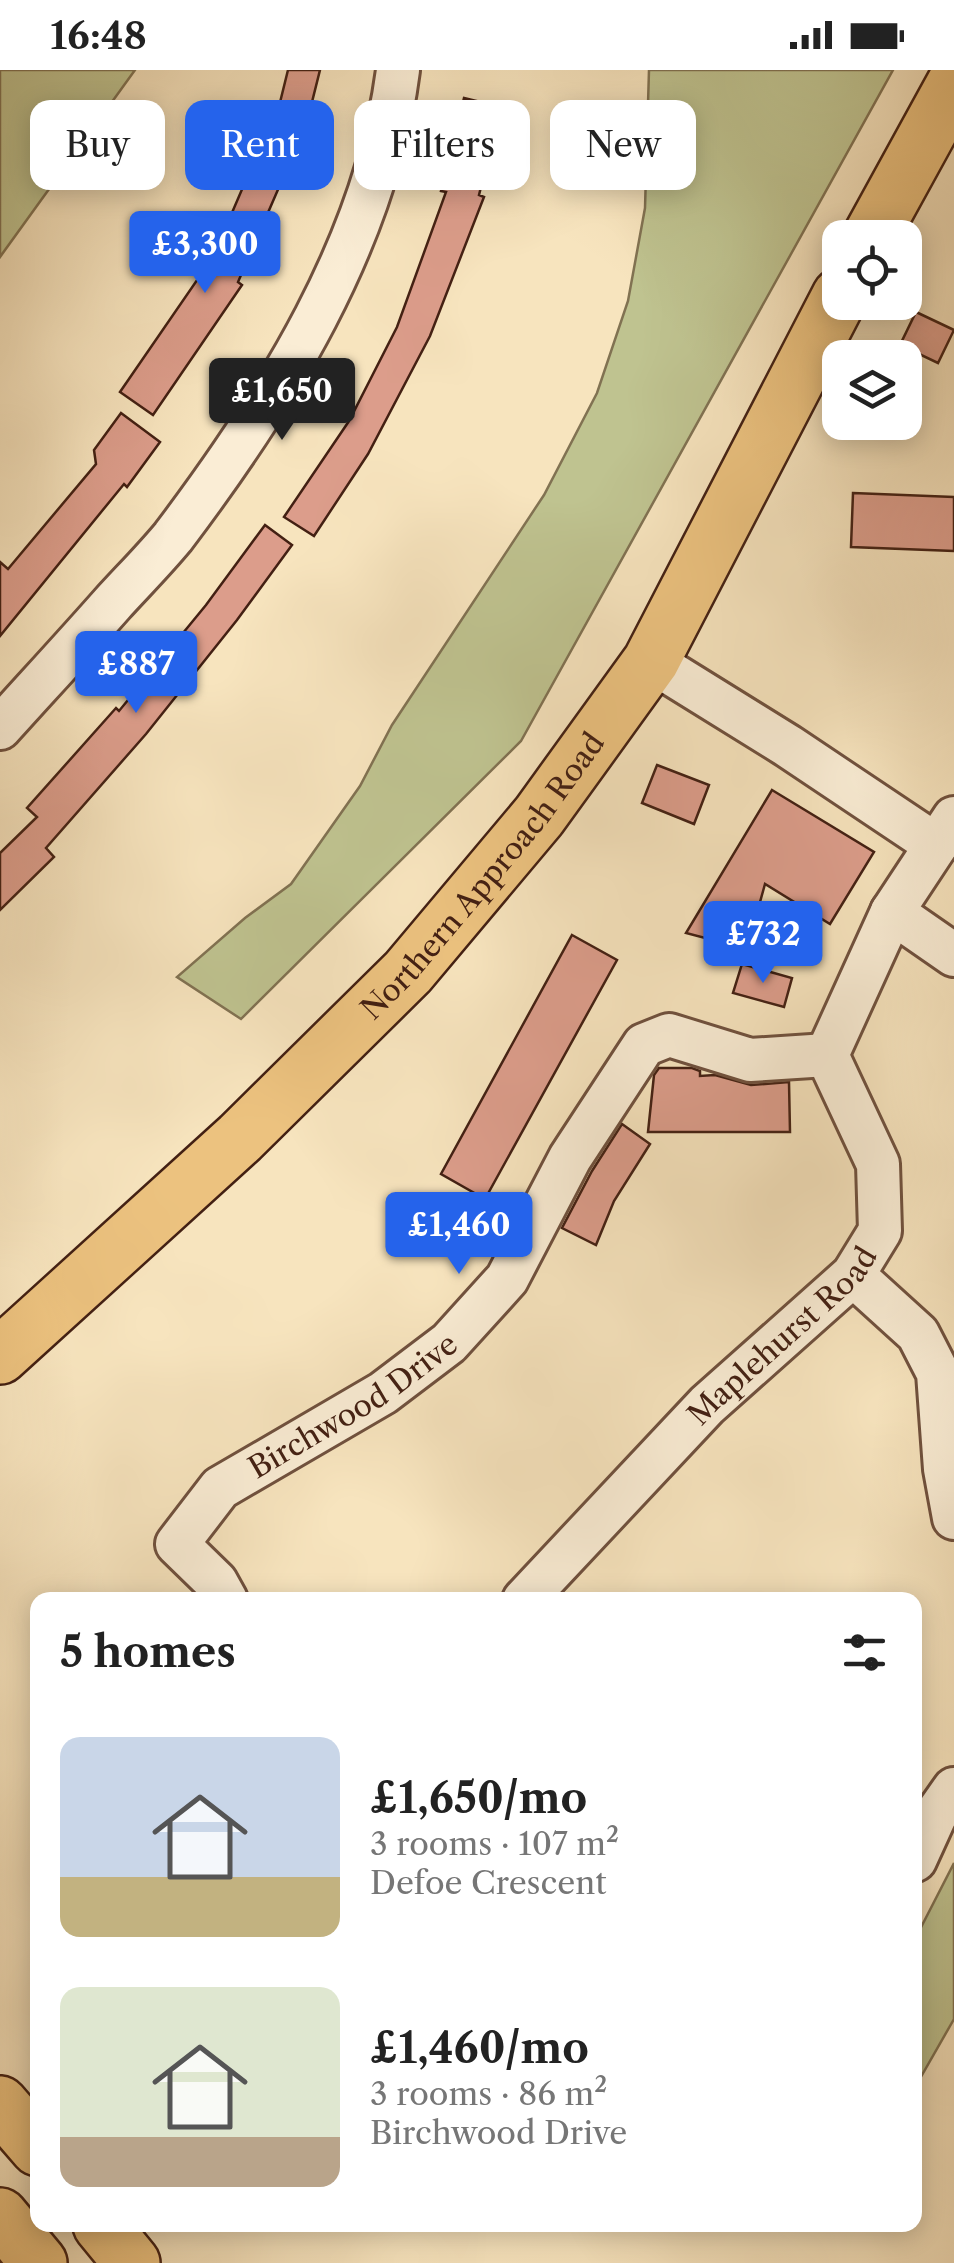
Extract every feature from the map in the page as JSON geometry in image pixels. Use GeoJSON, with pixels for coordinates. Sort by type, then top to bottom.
{"type":"FeatureCollection","features":[{"type":"Feature","properties":{"kind":"main road"},"geometry":{"type":"LineString","coordinates":[[880,220],[954,84]]}},
{"type":"Feature","properties":{"kind":"main road","name":"Northern Approach Road"},"geometry":{"type":"LineString","coordinates":[[0,1356],[240,1138],[408,972],[539,816],[651,661],[828,320]]}},
{"type":"Feature","properties":{"kind":"main road"},"geometry":{"type":"LineString","coordinates":[[0,2104],[30,2139]]}},
{"type":"Feature","properties":{"kind":"main road"},"geometry":{"type":"LineString","coordinates":[[0,2216],[40,2263]]}},
{"type":"Feature","properties":{"kind":"main road"},"geometry":{"type":"LineString","coordinates":[[107,2232],[132,2263]]}},
{"type":"Feature","properties":{"kind":"street"},"geometry":{"type":"LineString","coordinates":[[0,728],[171,539],[253,422],[312,322],[349,246],[378,164],[398,70]]}},
{"type":"Feature","properties":{"kind":"street"},"geometry":{"type":"LineString","coordinates":[[651,661],[788,746],[945,832],[892,912],[826,1055]]}},
{"type":"Feature","properties":{"kind":"street"},"geometry":{"type":"LineString","coordinates":[[892,912],[954,955]]}},
{"type":"Feature","properties":{"kind":"street","name":"Birchwood Drive"},"geometry":{"type":"LineString","coordinates":[[222,1592],[177,1544],[220,1488],[383,1393],[449,1343],[507,1279],[570,1158],[644,1045],[669,1035],[750,1060],[826,1055]]}},
{"type":"Feature","properties":{"kind":"street","name":"Maplehurst Road"},"geometry":{"type":"LineString","coordinates":[[532,1592],[707,1405],[854,1276],[880,1230],[878,1164],[826,1055]]}},
{"type":"Feature","properties":{"kind":"street"},"geometry":{"type":"LineString","coordinates":[[854,1276],[918,1334],[938,1373],[945,1470],[954,1518]]}},
{"type":"Feature","properties":{"kind":"street"},"geometry":{"type":"LineString","coordinates":[[922,1845],[954,1789]]}},
{"type":"Feature","properties":{"kind":"green space"},"geometry":{"type":"Polygon","coordinates":[[[0,70],[135,70],[113,100],[30,100],[30,190],[48,190],[0,257],[0,70]]]}},
{"type":"Feature","properties":{"kind":"green space"},"geometry":{"type":"Polygon","coordinates":[[[649,70],[893,70],[521,741],[241,1019],[177,977],[291,884],[360,786],[392,725],[544,495],[597,393],[628,301],[646,190],[696,190],[696,100],[648,100],[649,70]]]}},
{"type":"Feature","properties":{"kind":"green space"},"geometry":{"type":"Polygon","coordinates":[[[954,1863],[954,2019],[922,2075],[922,1925],[954,1863]]]}},
{"type":"Feature","properties":{"kind":"building"},"geometry":{"type":"Polygon","coordinates":[[[288,70],[320,70],[312,100],[281,100],[288,70]]]}},
{"type":"Feature","properties":{"kind":"building"},"geometry":{"type":"Polygon","coordinates":[[[242,190],[278,190],[238,282],[242,285],[153,415],[120,392],[213,257],[242,190]]]}},
{"type":"Feature","properties":{"kind":"building"},"geometry":{"type":"Polygon","coordinates":[[[480,190],[479,195],[484,197],[430,336],[368,454],[314,536],[284,517],[349,421],[397,327],[446,192],[441,191],[480,190]]]}},
{"type":"Feature","properties":{"kind":"building"},"geometry":{"type":"Polygon","coordinates":[[[922,315],[954,330],[938,363],[922,355],[922,340],[902,340],[912,320],[922,320],[922,315]]]}},
{"type":"Feature","properties":{"kind":"building"},"geometry":{"type":"Polygon","coordinates":[[[121,413],[160,442],[127,487],[124,484],[0,636],[0,562],[8,569],[96,464],[94,450],[121,413]]]}},
{"type":"Feature","properties":{"kind":"building"},"geometry":{"type":"Polygon","coordinates":[[[853,493],[954,497],[954,551],[851,547],[853,493]]]}},
{"type":"Feature","properties":{"kind":"building"},"geometry":{"type":"Polygon","coordinates":[[[265,525],[292,545],[146,734],[46,848],[54,857],[0,910],[0,853],[37,817],[27,808],[116,708],[119,711],[265,525]]]}},
{"type":"Feature","properties":{"kind":"building"},"geometry":{"type":"Polygon","coordinates":[[[657,765],[709,785],[694,824],[642,803],[657,765]]]}},
{"type":"Feature","properties":{"kind":"building"},"geometry":{"type":"Polygon","coordinates":[[[772,790],[874,852],[830,924],[765,884],[747,949],[686,933],[772,790]]]}},
{"type":"Feature","properties":{"kind":"building"},"geometry":{"type":"Polygon","coordinates":[[[572,935],[617,960],[485,1199],[441,1174],[572,935]]]}},
{"type":"Feature","properties":{"kind":"building"},"geometry":{"type":"Polygon","coordinates":[[[742,964],[792,978],[784,1007],[733,993],[742,964]]]}},
{"type":"Feature","properties":{"kind":"building"},"geometry":{"type":"Polygon","coordinates":[[[659,1068],[692,1068],[700,1071],[700,1076],[715,1075],[751,1085],[789,1082],[790,1132],[648,1132],[654,1075],[659,1068]]]}},
{"type":"Feature","properties":{"kind":"building"},"geometry":{"type":"Polygon","coordinates":[[[622,1124],[650,1144],[614,1201],[596,1245],[562,1228],[622,1124]]]}}]}
